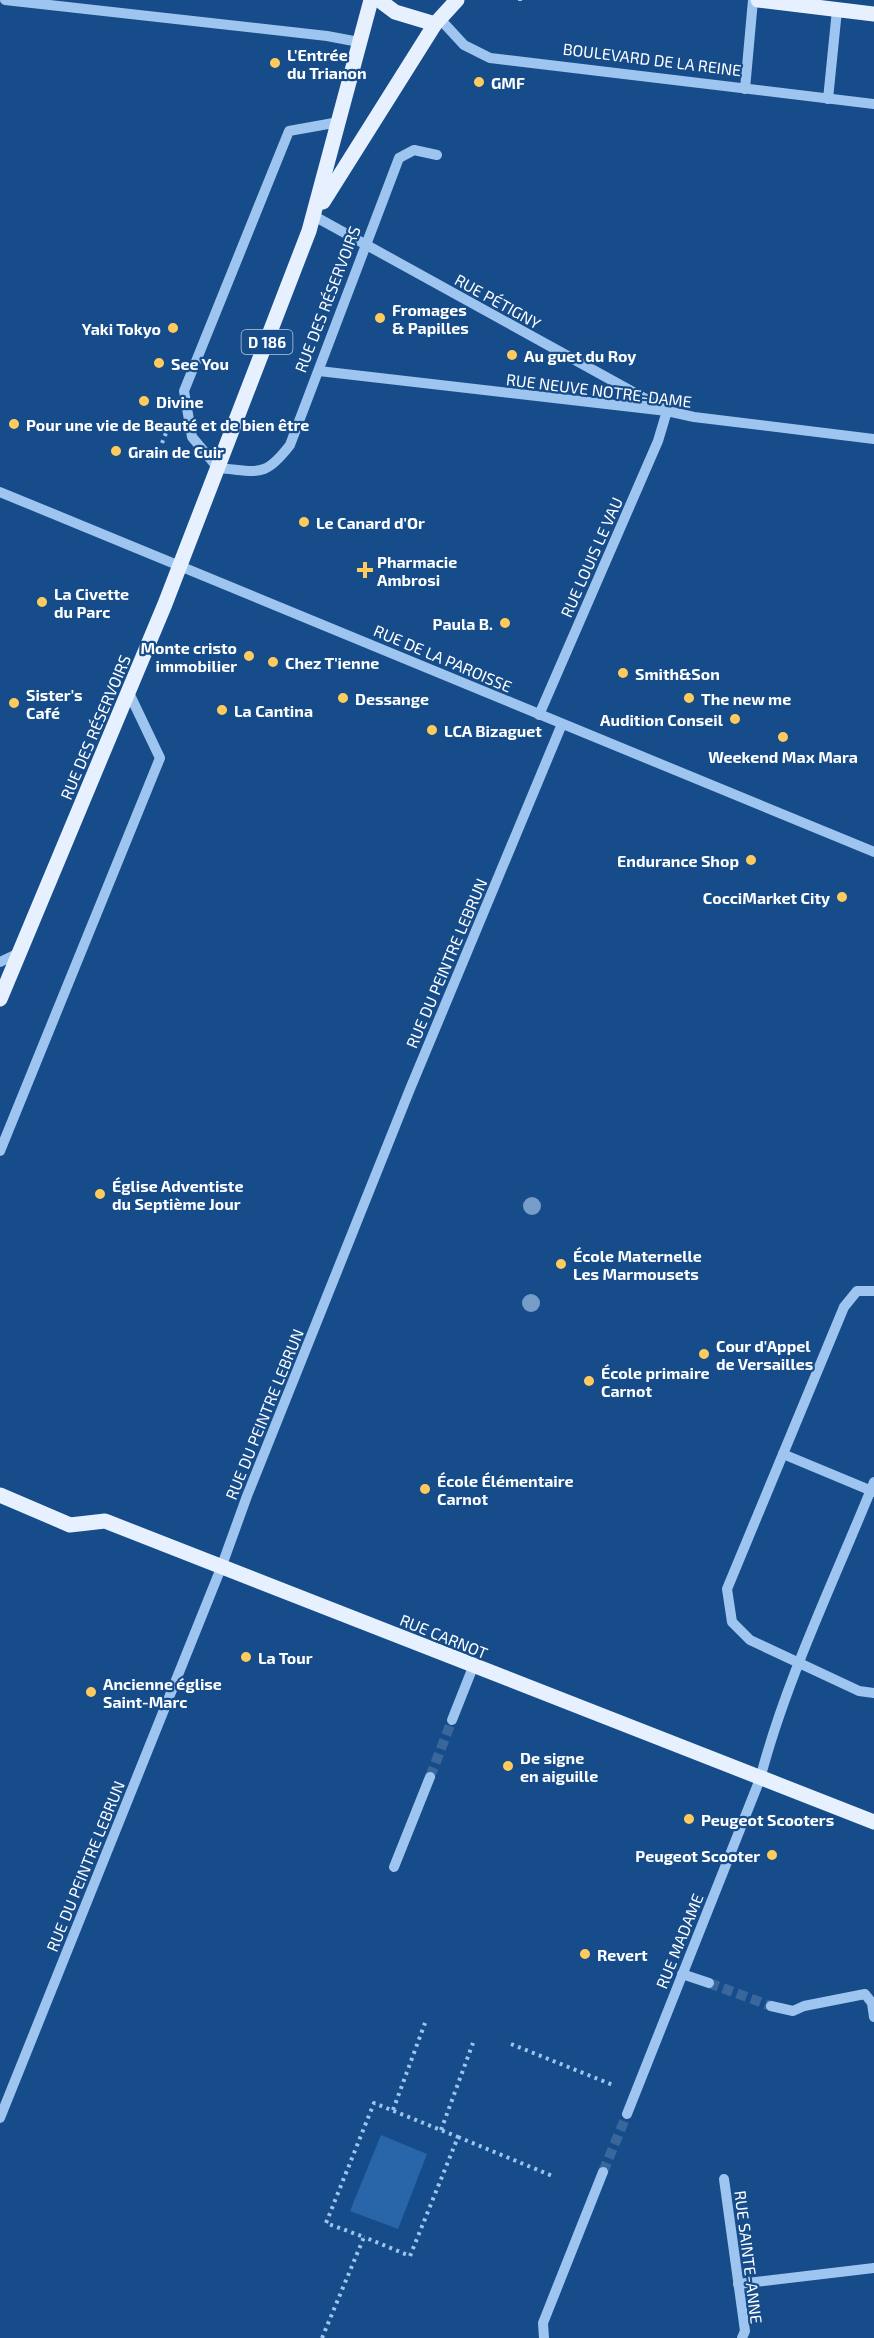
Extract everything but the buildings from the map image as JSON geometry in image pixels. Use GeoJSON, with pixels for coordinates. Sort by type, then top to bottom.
{"type":"FeatureCollection","features":[{"type":"Feature","properties":{"kind":"main road","name":"RUE DES RÉSERVOIRS"},"geometry":{"type":"LineString","coordinates":[[0,999],[181,565],[314,216],[371,0]]}},
{"type":"Feature","properties":{"kind":"main road"},"geometry":{"type":"LineString","coordinates":[[379,0],[395,12],[438,22]]}},
{"type":"Feature","properties":{"kind":"main road","name":"RUE DES RÉSERVOIRS"},"geometry":{"type":"LineString","coordinates":[[314,216],[438,22],[457,0]]}},
{"type":"Feature","properties":{"kind":"main road"},"geometry":{"type":"LineString","coordinates":[[756,0],[874,14]]}},
{"type":"Feature","properties":{"kind":"main road","name":"RUE CARNOT"},"geometry":{"type":"LineString","coordinates":[[0,1495],[70,1525],[105,1521],[473,1667],[874,1822]]}},
{"type":"Feature","properties":{"kind":"street"},"geometry":{"type":"LineString","coordinates":[[5,0],[327,36],[359,42]]}},
{"type":"Feature","properties":{"kind":"street"},"geometry":{"type":"LineString","coordinates":[[745,89],[756,0]]}},
{"type":"Feature","properties":{"kind":"street"},"geometry":{"type":"LineString","coordinates":[[828,99],[837,10]]}},
{"type":"Feature","properties":{"kind":"street","name":"BOULEVARD DE LA REINE"},"geometry":{"type":"LineString","coordinates":[[438,22],[464,45],[490,58],[874,104]]}},
{"type":"Feature","properties":{"kind":"street"},"geometry":{"type":"LineString","coordinates":[[218,468],[192,436],[183,391],[289,131],[339,122]]}},
{"type":"Feature","properties":{"kind":"street","name":"RUE DES RÉSERVOIRS"},"geometry":{"type":"LineString","coordinates":[[218,468],[258,471],[273,467],[290,445],[399,158],[414,150],[436,155]]}},
{"type":"Feature","properties":{"kind":"street","name":"RUE PÉTIGNY"},"geometry":{"type":"LineString","coordinates":[[314,216],[668,411]]}},
{"type":"Feature","properties":{"kind":"street","name":"RUE NEUVE NOTRE-DAME"},"geometry":{"type":"LineString","coordinates":[[319,371],[668,411],[694,417],[874,439]]}},
{"type":"Feature","properties":{"kind":"street","name":"RUE LOUIS LE VAU"},"geometry":{"type":"LineString","coordinates":[[539,715],[658,441],[668,411]]}},
{"type":"Feature","properties":{"kind":"street","name":"RUE DE LA PAROISSE"},"geometry":{"type":"LineString","coordinates":[[0,492],[874,852]]}},
{"type":"Feature","properties":{"kind":"street"},"geometry":{"type":"LineString","coordinates":[[0,1151],[160,758],[129,693]]}},
{"type":"Feature","properties":{"kind":"street","name":"RUE DU PEINTRE LEBRUN"},"geometry":{"type":"LineString","coordinates":[[0,2118],[222,1568],[247,1496],[406,1100],[562,724]]}},
{"type":"Feature","properties":{"kind":"street"},"geometry":{"type":"LineString","coordinates":[[0,962],[19,953]]}},
{"type":"Feature","properties":{"kind":"street"},"geometry":{"type":"LineString","coordinates":[[874,1292],[856,1291],[844,1307],[727,1589],[732,1622],[750,1640],[859,1691],[874,1693]]}},
{"type":"Feature","properties":{"kind":"street"},"geometry":{"type":"LineString","coordinates":[[783,1454],[873,1488]]}},
{"type":"Feature","properties":{"kind":"street","name":"RUE MADAME"},"geometry":{"type":"LineString","coordinates":[[627,2114],[760,1779],[771,1740],[801,1663],[873,1488]]}},
{"type":"Feature","properties":{"kind":"street"},"geometry":{"type":"LineString","coordinates":[[452,1720],[473,1667]]}},
{"type":"Feature","properties":{"kind":"street"},"geometry":{"type":"LineString","coordinates":[[394,1867],[430,1777]]}},
{"type":"Feature","properties":{"kind":"street"},"geometry":{"type":"LineString","coordinates":[[682,1974],[709,1983]]}},
{"type":"Feature","properties":{"kind":"street"},"geometry":{"type":"LineString","coordinates":[[771,2006],[793,2011],[804,2006],[865,1994],[872,2003],[874,2017]]}},
{"type":"Feature","properties":{"kind":"street"},"geometry":{"type":"LineString","coordinates":[[544,2338],[543,2323],[603,2172]]}},
{"type":"Feature","properties":{"kind":"street","name":"RUE SAINTE-ANNE"},"geometry":{"type":"LineString","coordinates":[[724,2179],[745,2331],[742,2338]]}},
{"type":"Feature","properties":{"kind":"street"},"geometry":{"type":"LineString","coordinates":[[738,2284],[874,2268]]}},
{"type":"Feature","properties":{"kind":"path"},"geometry":{"type":"LineString","coordinates":[[393,2110],[425,2023]]}},
{"type":"Feature","properties":{"kind":"path"},"geometry":{"type":"LineString","coordinates":[[441,2130],[473,2043]]}},
{"type":"Feature","properties":{"kind":"path"},"geometry":{"type":"LineString","coordinates":[[511,2044],[634,2094]]}},
{"type":"Feature","properties":{"kind":"path"},"geometry":{"type":"LineString","coordinates":[[458,2137],[410,2256],[326,2223],[374,2103],[393,2110],[555,2177]]}},
{"type":"Feature","properties":{"kind":"path"},"geometry":{"type":"LineString","coordinates":[[322,2338],[364,2237]]}},
{"type":"Feature","properties":{"kind":"shaded area"},"geometry":{"type":"Polygon","coordinates":[[[381,2135],[427,2154],[398,2229],[350,2211],[381,2135]]]}},
{"type":"Feature","properties":{"kind":"tunnel"},"geometry":{"type":"LineString","coordinates":[[430,1777],[452,1720]]}},
{"type":"Feature","properties":{"kind":"tunnel"},"geometry":{"type":"LineString","coordinates":[[709,1983],[771,2006]]}},
{"type":"Feature","properties":{"kind":"tunnel"},"geometry":{"type":"LineString","coordinates":[[603,2172],[627,2114]]}},
{"type":"Feature","properties":{"kind":"place","name":"L'Entrée du Trianon"},"geometry":{"type":"Point","coordinates":[275,63]}},
{"type":"Feature","properties":{"kind":"place","name":"GMF"},"geometry":{"type":"Point","coordinates":[479,82]}},
{"type":"Feature","properties":{"kind":"place","name":"Fromages & Papilles"},"geometry":{"type":"Point","coordinates":[380,318]}},
{"type":"Feature","properties":{"kind":"place","name":"Yaki Tokyo"},"geometry":{"type":"Point","coordinates":[173,328]}},
{"type":"Feature","properties":{"kind":"place","name":"Au guet du Roy"},"geometry":{"type":"Point","coordinates":[512,355]}},
{"type":"Feature","properties":{"kind":"place","name":"See You"},"geometry":{"type":"Point","coordinates":[159,363]}},
{"type":"Feature","properties":{"kind":"place","name":"Divine"},"geometry":{"type":"Point","coordinates":[144,401]}},
{"type":"Feature","properties":{"kind":"place","name":"Pour une vie de Beauté et de bien être"},"geometry":{"type":"Point","coordinates":[14,424]}},
{"type":"Feature","properties":{"kind":"place","name":"Grain de Cuir"},"geometry":{"type":"Point","coordinates":[116,451]}},
{"type":"Feature","properties":{"kind":"place","name":"Le Canard d'Or"},"geometry":{"type":"Point","coordinates":[304,522]}},
{"type":"Feature","properties":{"kind":"place","name":"Pharmacie Ambrosi"},"geometry":{"type":"Point","coordinates":[365,570]}},
{"type":"Feature","properties":{"kind":"place","name":"La Civette du Parc"},"geometry":{"type":"Point","coordinates":[42,602]}},
{"type":"Feature","properties":{"kind":"place","name":"Paula B."},"geometry":{"type":"Point","coordinates":[505,623]}},
{"type":"Feature","properties":{"kind":"place","name":"Monte cristo immobilier"},"geometry":{"type":"Point","coordinates":[249,656]}},
{"type":"Feature","properties":{"kind":"place","name":"Chez T'ienne"},"geometry":{"type":"Point","coordinates":[273,662]}},
{"type":"Feature","properties":{"kind":"place","name":"Smith&Son"},"geometry":{"type":"Point","coordinates":[623,673]}},
{"type":"Feature","properties":{"kind":"place","name":"Dessange"},"geometry":{"type":"Point","coordinates":[343,698]}},
{"type":"Feature","properties":{"kind":"place","name":"The new me"},"geometry":{"type":"Point","coordinates":[689,698]}},
{"type":"Feature","properties":{"kind":"place","name":"Sister's Café"},"geometry":{"type":"Point","coordinates":[14,703]}},
{"type":"Feature","properties":{"kind":"place","name":"La Cantina"},"geometry":{"type":"Point","coordinates":[222,710]}},
{"type":"Feature","properties":{"kind":"place","name":"Audition Conseil"},"geometry":{"type":"Point","coordinates":[735,719]}},
{"type":"Feature","properties":{"kind":"place","name":"LCA Bizaguet"},"geometry":{"type":"Point","coordinates":[432,730]}},
{"type":"Feature","properties":{"kind":"place","name":"Weekend Max Mara"},"geometry":{"type":"Point","coordinates":[783,737]}},
{"type":"Feature","properties":{"kind":"place","name":"Endurance Shop"},"geometry":{"type":"Point","coordinates":[751,860]}},
{"type":"Feature","properties":{"kind":"place","name":"CocciMarket City"},"geometry":{"type":"Point","coordinates":[842,897]}},
{"type":"Feature","properties":{"kind":"place","name":"Église Adventiste du Septième Jour"},"geometry":{"type":"Point","coordinates":[100,1194]}},
{"type":"Feature","properties":{"kind":"place","name":"École Maternelle Les Marmousets"},"geometry":{"type":"Point","coordinates":[561,1264]}},
{"type":"Feature","properties":{"kind":"place","name":"Cour d'Appel de Versailles"},"geometry":{"type":"Point","coordinates":[704,1354]}},
{"type":"Feature","properties":{"kind":"place","name":"École primaire Carnot"},"geometry":{"type":"Point","coordinates":[589,1381]}},
{"type":"Feature","properties":{"kind":"place","name":"École Élémentaire Carnot"},"geometry":{"type":"Point","coordinates":[425,1489]}},
{"type":"Feature","properties":{"kind":"place","name":"La Tour"},"geometry":{"type":"Point","coordinates":[246,1657]}},
{"type":"Feature","properties":{"kind":"place","name":"Ancienne église Saint-Marc"},"geometry":{"type":"Point","coordinates":[91,1692]}},
{"type":"Feature","properties":{"kind":"place","name":"De signe en aiguille"},"geometry":{"type":"Point","coordinates":[508,1766]}},
{"type":"Feature","properties":{"kind":"place","name":"Peugeot Scooters"},"geometry":{"type":"Point","coordinates":[689,1819]}},
{"type":"Feature","properties":{"kind":"place","name":"Peugeot Scooter"},"geometry":{"type":"Point","coordinates":[772,1855]}},
{"type":"Feature","properties":{"kind":"place","name":"Revert"},"geometry":{"type":"Point","coordinates":[585,1954]}}]}
